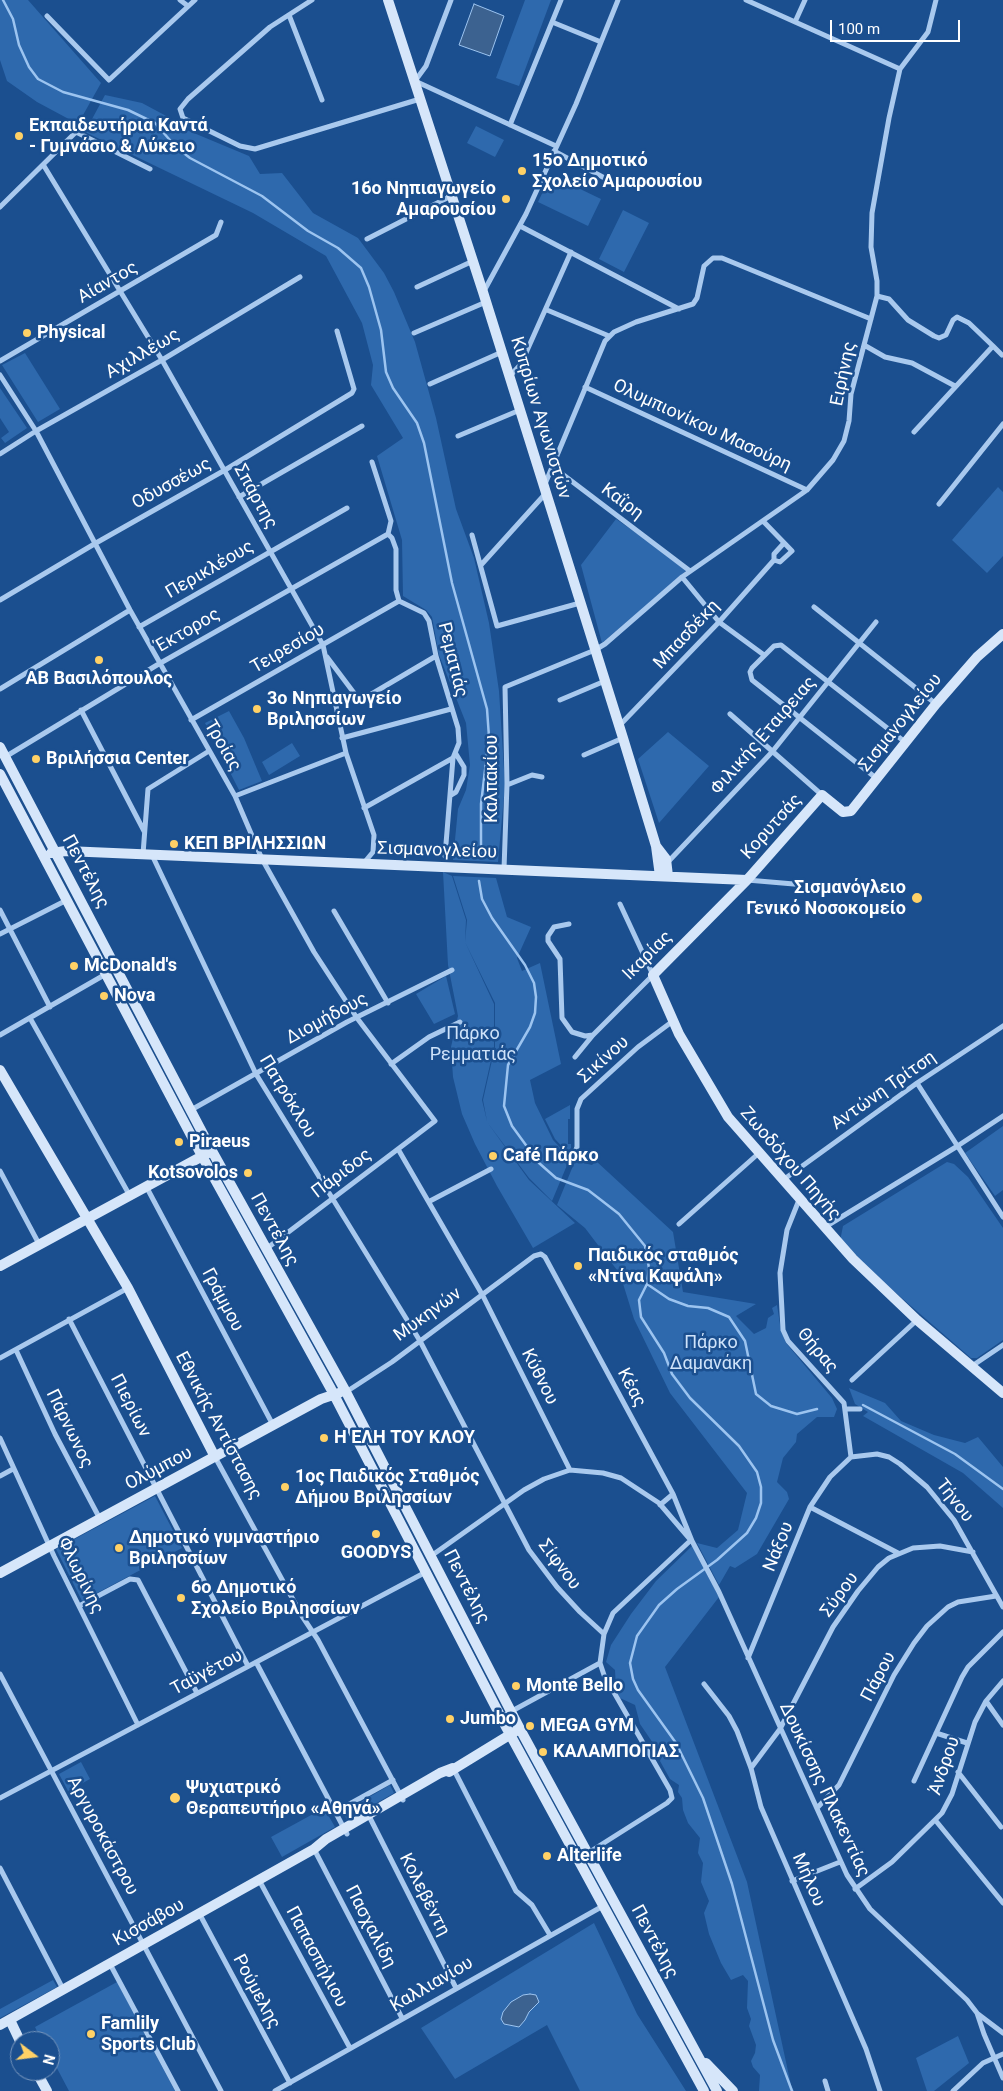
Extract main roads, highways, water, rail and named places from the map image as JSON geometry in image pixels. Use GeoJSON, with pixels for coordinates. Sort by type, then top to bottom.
{"type":"FeatureCollection","features":[{"type":"Feature","properties":{"kind":"waterway"},"geometry":{"type":"LineString","coordinates":[[3,0],[13,19],[19,45],[29,67],[38,79],[63,92],[128,110],[155,123],[176,147],[190,158],[262,196],[308,231],[338,248],[361,268],[369,287],[381,330],[386,372],[393,388],[417,423],[424,443],[452,583],[487,709],[489,737],[481,804],[481,854]]}},
{"type":"Feature","properties":{"kind":"waterway"},"geometry":{"type":"LineString","coordinates":[[479,881],[482,899],[492,918],[525,965],[534,983],[536,997],[535,1013],[530,1027],[508,1065],[504,1106],[512,1126],[539,1163],[556,1178],[588,1190],[619,1214],[645,1246],[649,1268],[647,1284],[639,1300],[641,1317],[664,1353],[672,1374],[690,1398],[739,1446],[757,1472],[761,1487],[761,1503],[756,1518],[747,1533],[717,1560],[677,1589],[659,1605],[637,1636],[630,1663],[633,1679],[638,1690],[676,1743],[703,1798],[732,1884],[773,2040],[792,2091]]}},
{"type":"Feature","properties":{"kind":"waterway"},"geometry":{"type":"LineString","coordinates":[[647,1284],[669,1299],[688,1306],[708,1308],[729,1317],[745,1341],[756,1394],[771,1406],[797,1414],[817,1409]]}},
{"type":"Feature","properties":{"kind":"waterway"},"geometry":{"type":"LineString","coordinates":[[863,1405],[955,1454],[1003,1489]]}},
{"type":"Feature","properties":{"kind":"place","name":"Εκπαιδευτήρια Καντά - Γυμνάσιο & Λύκειο"},"geometry":{"type":"Point","coordinates":[19,136]}},
{"type":"Feature","properties":{"kind":"place","name":"15ο Δημοτικό Σχολείο Αμαρουσίου"},"geometry":{"type":"Point","coordinates":[522,171]}},
{"type":"Feature","properties":{"kind":"place","name":"16ο Νηπιαγωγείο Αμαρουσίου"},"geometry":{"type":"Point","coordinates":[506,199]}},
{"type":"Feature","properties":{"kind":"place","name":"Physical"},"geometry":{"type":"Point","coordinates":[27,333]}},
{"type":"Feature","properties":{"kind":"place","name":"ΑΒ Βασιλόπουλος"},"geometry":{"type":"Point","coordinates":[99,660]}},
{"type":"Feature","properties":{"kind":"place","name":"3ο Νηπιαγωγείο Βριλησσίων"},"geometry":{"type":"Point","coordinates":[257,709]}},
{"type":"Feature","properties":{"kind":"place","name":"Βριλήσσια Center"},"geometry":{"type":"Point","coordinates":[36,759]}},
{"type":"Feature","properties":{"kind":"place","name":"ΚΕΠ ΒΡΙΛΗΣΣΙΩΝ"},"geometry":{"type":"Point","coordinates":[174,844]}},
{"type":"Feature","properties":{"kind":"place","name":"Σισμανόγλειο Γενικό Νοσοκομείο"},"geometry":{"type":"Point","coordinates":[917,898]}},
{"type":"Feature","properties":{"kind":"place","name":"McDonald's"},"geometry":{"type":"Point","coordinates":[74,966]}},
{"type":"Feature","properties":{"kind":"place","name":"Nova"},"geometry":{"type":"Point","coordinates":[104,996]}},
{"type":"Feature","properties":{"kind":"place","name":"Piraeus"},"geometry":{"type":"Point","coordinates":[179,1142]}},
{"type":"Feature","properties":{"kind":"place","name":"Café Πάρκο"},"geometry":{"type":"Point","coordinates":[493,1156]}},
{"type":"Feature","properties":{"kind":"place","name":"Kotsovolos"},"geometry":{"type":"Point","coordinates":[248,1173]}},
{"type":"Feature","properties":{"kind":"place","name":"Παιδικός σταθμός «Ντίνα Καψάλη»"},"geometry":{"type":"Point","coordinates":[578,1266]}},
{"type":"Feature","properties":{"kind":"place","name":"Η ΕΛΗ ΤΟΥ ΚΛΟΥ"},"geometry":{"type":"Point","coordinates":[324,1438]}},
{"type":"Feature","properties":{"kind":"place","name":"1ος Παιδικός Σταθμός Δήμου Βριλησσίων"},"geometry":{"type":"Point","coordinates":[285,1487]}},
{"type":"Feature","properties":{"kind":"place","name":"GOODYS"},"geometry":{"type":"Point","coordinates":[376,1534]}},
{"type":"Feature","properties":{"kind":"place","name":"Δημοτικό γυμναστήριο Βριλησσίων"},"geometry":{"type":"Point","coordinates":[119,1548]}},
{"type":"Feature","properties":{"kind":"place","name":"6ο Δημοτικό Σχολείο Βριλησσίων"},"geometry":{"type":"Point","coordinates":[181,1598]}},
{"type":"Feature","properties":{"kind":"place","name":"Monte Bello"},"geometry":{"type":"Point","coordinates":[516,1686]}},
{"type":"Feature","properties":{"kind":"place","name":"Jumbo"},"geometry":{"type":"Point","coordinates":[450,1719]}},
{"type":"Feature","properties":{"kind":"place","name":"ΜEGA GYM"},"geometry":{"type":"Point","coordinates":[530,1726]}},
{"type":"Feature","properties":{"kind":"place","name":"ΚΑΛΑΜΠΟΓΙΑΣ"},"geometry":{"type":"Point","coordinates":[543,1752]}},
{"type":"Feature","properties":{"kind":"place","name":"Ψυχιατρικό Θεραπευτήριο «Αθηνά»"},"geometry":{"type":"Point","coordinates":[175,1798]}},
{"type":"Feature","properties":{"kind":"place","name":"Alterlife"},"geometry":{"type":"Point","coordinates":[547,1856]}},
{"type":"Feature","properties":{"kind":"place","name":"Famlily Sports Club"},"geometry":{"type":"Point","coordinates":[91,2034]}},
{"type":"Feature","properties":{"kind":"park label","name":"Πάρκο Ρεμματιάς"},"geometry":{"type":"Point","coordinates":[473,1044]}},
{"type":"Feature","properties":{"kind":"park label","name":"Πάρκο Δαμανάκη"},"geometry":{"type":"Point","coordinates":[711,1354]}}]}
